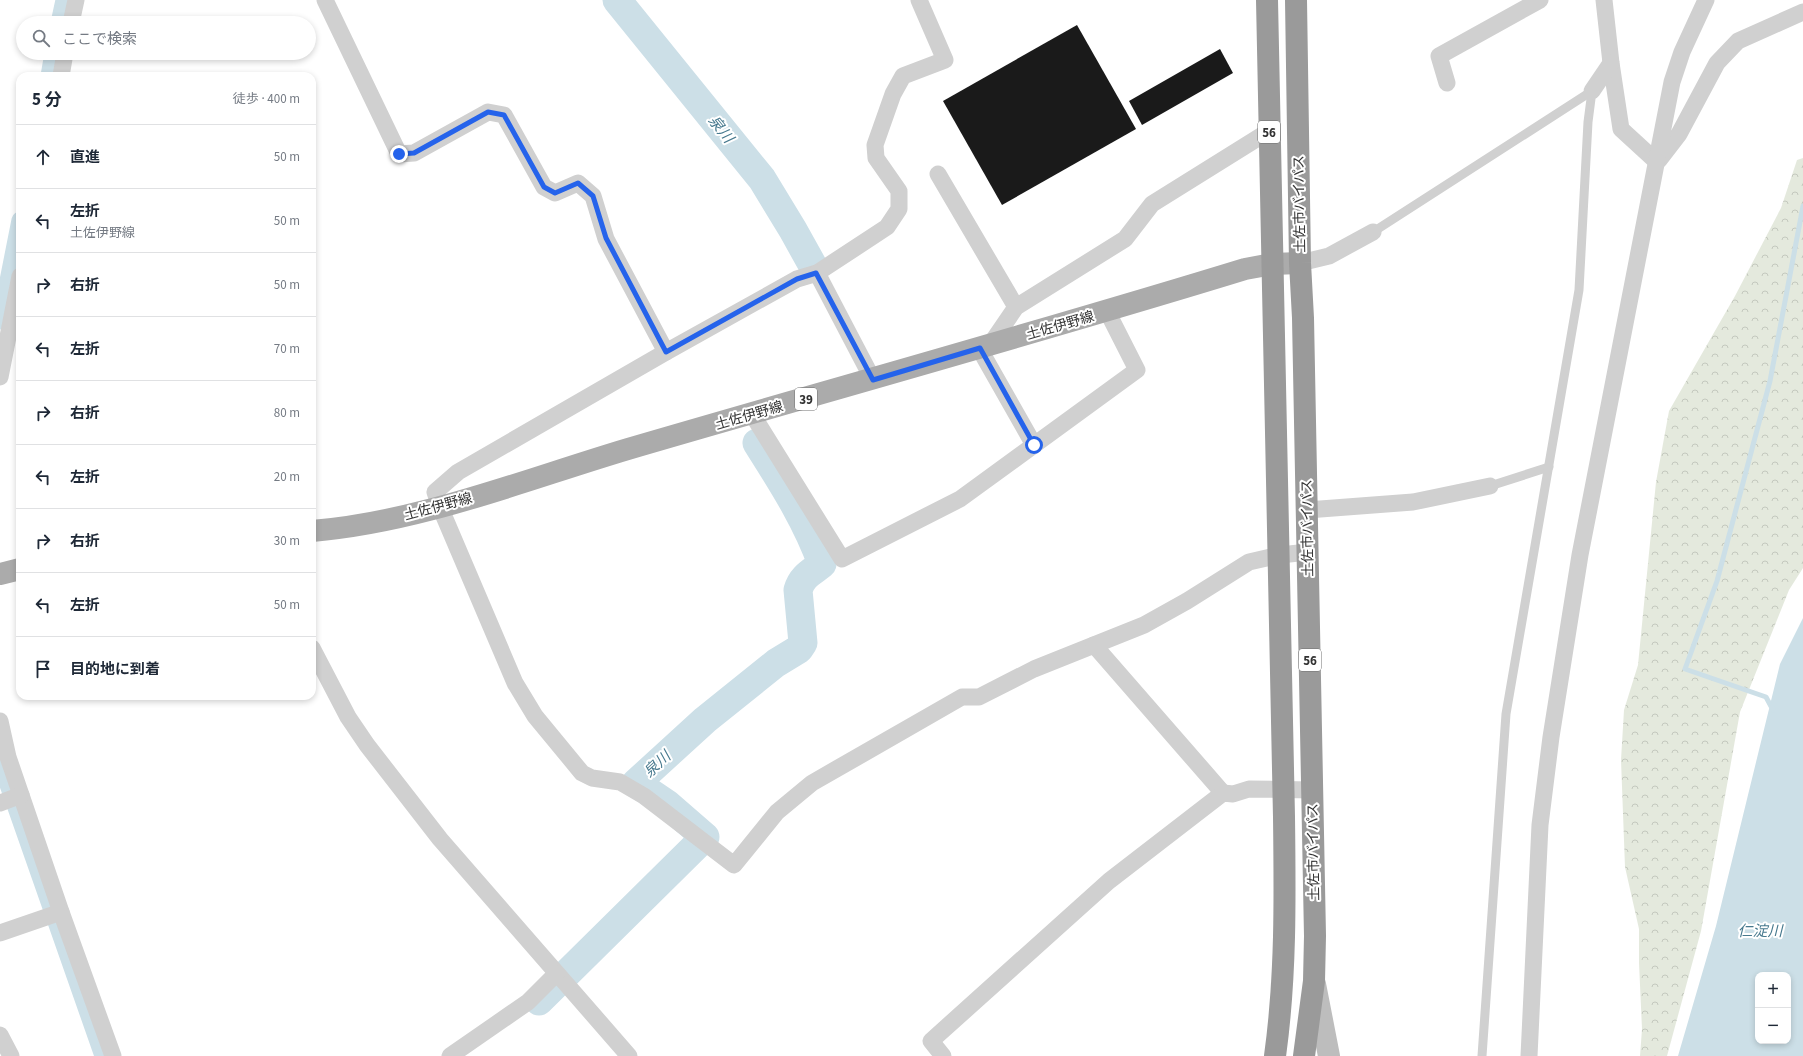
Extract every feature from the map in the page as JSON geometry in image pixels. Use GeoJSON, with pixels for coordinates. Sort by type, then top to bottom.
{"type":"FeatureCollection","features":[{"type":"Feature","properties":{"kind":"highway","name":"土佐市バイパス"},"geometry":{"type":"LineString","coordinates":[[1267,0],[1284,790],[1285,939],[1280,1021],[1275,1056]]}},
{"type":"Feature","properties":{"kind":"highway","name":"土佐市バイパス"},"geometry":{"type":"LineString","coordinates":[[1296,0],[1300,262],[1303,318],[1315,936],[1314,981],[1304,1056]]}},
{"type":"Feature","properties":{"kind":"main road","name":"土佐伊野線"},"geometry":{"type":"LineString","coordinates":[[316,530],[375,522],[440,507],[628,449],[873,380],[1245,269],[1272,264],[1300,262]]}},
{"type":"Feature","properties":{"kind":"main road"},"geometry":{"type":"LineString","coordinates":[[0,574],[16,569]]}},
{"type":"Feature","properties":{"kind":"main road"},"geometry":{"type":"LineString","coordinates":[[1314,981],[1329,1056]]}},
{"type":"Feature","properties":{"kind":"street"},"geometry":{"type":"LineString","coordinates":[[73,16],[76,0]]}},
{"type":"Feature","properties":{"kind":"street"},"geometry":{"type":"LineString","coordinates":[[325,0],[399,154],[414,153],[488,112],[504,115],[544,187],[555,193],[578,183],[593,196],[606,238],[666,352]]}},
{"type":"Feature","properties":{"kind":"street"},"geometry":{"type":"LineString","coordinates":[[919,0],[945,60],[904,76],[893,94],[875,145],[876,158],[899,191],[899,209],[887,227],[816,273],[797,279],[666,352],[458,472],[436,492],[440,507],[516,683],[536,716],[582,774],[592,778],[620,782],[644,796],[734,865],[777,812],[812,783],[962,697],[979,697],[1034,669],[1144,624],[1187,601],[1249,562],[1280,555],[1308,552]]}},
{"type":"Feature","properties":{"kind":"street"},"geometry":{"type":"LineString","coordinates":[[1447,83],[1440,56],[1540,0]]}},
{"type":"Feature","properties":{"kind":"street"},"geometry":{"type":"LineString","coordinates":[[1604,0],[1611,63],[1621,129],[1657,162]]}},
{"type":"Feature","properties":{"kind":"street"},"geometry":{"type":"LineString","coordinates":[[1529,1056],[1540,825],[1551,737],[1580,556],[1672,82],[1682,52],[1706,0]]}},
{"type":"Feature","properties":{"kind":"street"},"geometry":{"type":"LineString","coordinates":[[1657,162],[1679,134],[1718,63],[1738,41],[1803,12]]}},
{"type":"Feature","properties":{"kind":"street"},"geometry":{"type":"LineString","coordinates":[[62,72],[64,60]]}},
{"type":"Feature","properties":{"kind":"street"},"geometry":{"type":"LineString","coordinates":[[1592,91],[1611,63]]}},
{"type":"Feature","properties":{"kind":"street"},"geometry":{"type":"LineString","coordinates":[[1034,445],[985,347],[1016,306],[1125,239],[1152,204],[1270,131]]}},
{"type":"Feature","properties":{"kind":"street"},"geometry":{"type":"LineString","coordinates":[[938,174],[1016,306]]}},
{"type":"Feature","properties":{"kind":"street"},"geometry":{"type":"LineString","coordinates":[[1300,262],[1329,256],[1373,232]]}},
{"type":"Feature","properties":{"kind":"street"},"geometry":{"type":"LineString","coordinates":[[816,273],[873,380]]}},
{"type":"Feature","properties":{"kind":"street"},"geometry":{"type":"LineString","coordinates":[[0,377],[9,313],[16,289]]}},
{"type":"Feature","properties":{"kind":"street"},"geometry":{"type":"LineString","coordinates":[[752,414],[842,559],[960,499],[1137,370],[1107,311]]}},
{"type":"Feature","properties":{"kind":"street"},"geometry":{"type":"LineString","coordinates":[[1307,510],[1413,502],[1490,486]]}},
{"type":"Feature","properties":{"kind":"street"},"geometry":{"type":"LineString","coordinates":[[1094,645],[1223,793],[1233,794],[1249,789],[1312,790]]}},
{"type":"Feature","properties":{"kind":"street"},"geometry":{"type":"LineString","coordinates":[[316,656],[348,717],[367,745],[440,839],[629,1056]]}},
{"type":"Feature","properties":{"kind":"street"},"geometry":{"type":"LineString","coordinates":[[0,721],[8,757],[9,800],[54,914],[113,1056]]}},
{"type":"Feature","properties":{"kind":"street"},"geometry":{"type":"LineString","coordinates":[[943,1056],[931,1041],[1109,881],[1223,793]]}},
{"type":"Feature","properties":{"kind":"street"},"geometry":{"type":"LineString","coordinates":[[0,933],[54,914]]}},
{"type":"Feature","properties":{"kind":"street"},"geometry":{"type":"LineString","coordinates":[[450,1056],[528,1002],[556,974]]}},
{"type":"Feature","properties":{"kind":"street"},"geometry":{"type":"LineString","coordinates":[[0,1035],[10,1056]]}},
{"type":"Feature","properties":{"kind":"lane"},"geometry":{"type":"LineString","coordinates":[[1373,232],[1592,91]]}},
{"type":"Feature","properties":{"kind":"lane"},"geometry":{"type":"LineString","coordinates":[[1482,1056],[1506,714],[1579,290],[1588,122],[1592,91]]}},
{"type":"Feature","properties":{"kind":"lane"},"geometry":{"type":"LineString","coordinates":[[1490,486],[1548,467]]}},
{"type":"Feature","properties":{"kind":"green space"},"geometry":{"type":"Polygon","coordinates":[[[1803,158],[1803,568],[1789,590],[1740,712],[1701,931],[1667,1056],[1640,1056],[1642,1029],[1639,929],[1625,867],[1621,760],[1624,710],[1638,665],[1656,482],[1669,411],[1735,296],[1781,208],[1797,160],[1803,158]]]}},
{"type":"Feature","properties":{"kind":"water","name":"仁淀川"},"geometry":{"type":"Polygon","coordinates":[[[1803,618],[1803,1056],[1678,1056],[1716,926],[1780,664],[1803,618]]]}},
{"type":"Feature","properties":{"kind":"building"},"geometry":{"type":"Polygon","coordinates":[[[1077,25],[1136,129],[1002,205],[943,101],[1077,25]]]}},
{"type":"Feature","properties":{"kind":"building"},"geometry":{"type":"Polygon","coordinates":[[[1220,49],[1233,73],[1142,125],[1129,101],[1220,49]]]}},
{"type":"Feature","properties":{"kind":"waterway"},"geometry":{"type":"LineString","coordinates":[[61,16],[64,0]]}},
{"type":"Feature","properties":{"kind":"waterway","name":"泉川"},"geometry":{"type":"LineString","coordinates":[[617,0],[762,179],[813,266]]}},
{"type":"Feature","properties":{"kind":"waterway"},"geometry":{"type":"LineString","coordinates":[[50,72],[52,60]]}},
{"type":"Feature","properties":{"kind":"waterway"},"geometry":{"type":"LineString","coordinates":[[1773,710],[1766,697],[1685,669],[1717,581],[1770,381],[1803,206]]}},
{"type":"Feature","properties":{"kind":"waterway"},"geometry":{"type":"LineString","coordinates":[[0,321],[16,240]]}},
{"type":"Feature","properties":{"kind":"waterway","name":"泉川"},"geometry":{"type":"LineString","coordinates":[[539,1001],[705,837],[667,804],[636,783],[705,720],[776,663],[799,649],[803,643],[798,590],[802,581],[822,564],[801,517],[757,443]]}},
{"type":"Feature","properties":{"kind":"waterway"},"geometry":{"type":"LineString","coordinates":[[0,762],[103,1056]]}},
{"type":"Feature","properties":{"kind":"route"},"geometry":{"type":"LineString","coordinates":[[399,154],[414,153],[488,112],[504,115],[544,187],[555,193],[578,183],[593,196],[606,238],[666,352],[797,279],[816,273],[873,380],[980,348],[1034,445]]}}]}
